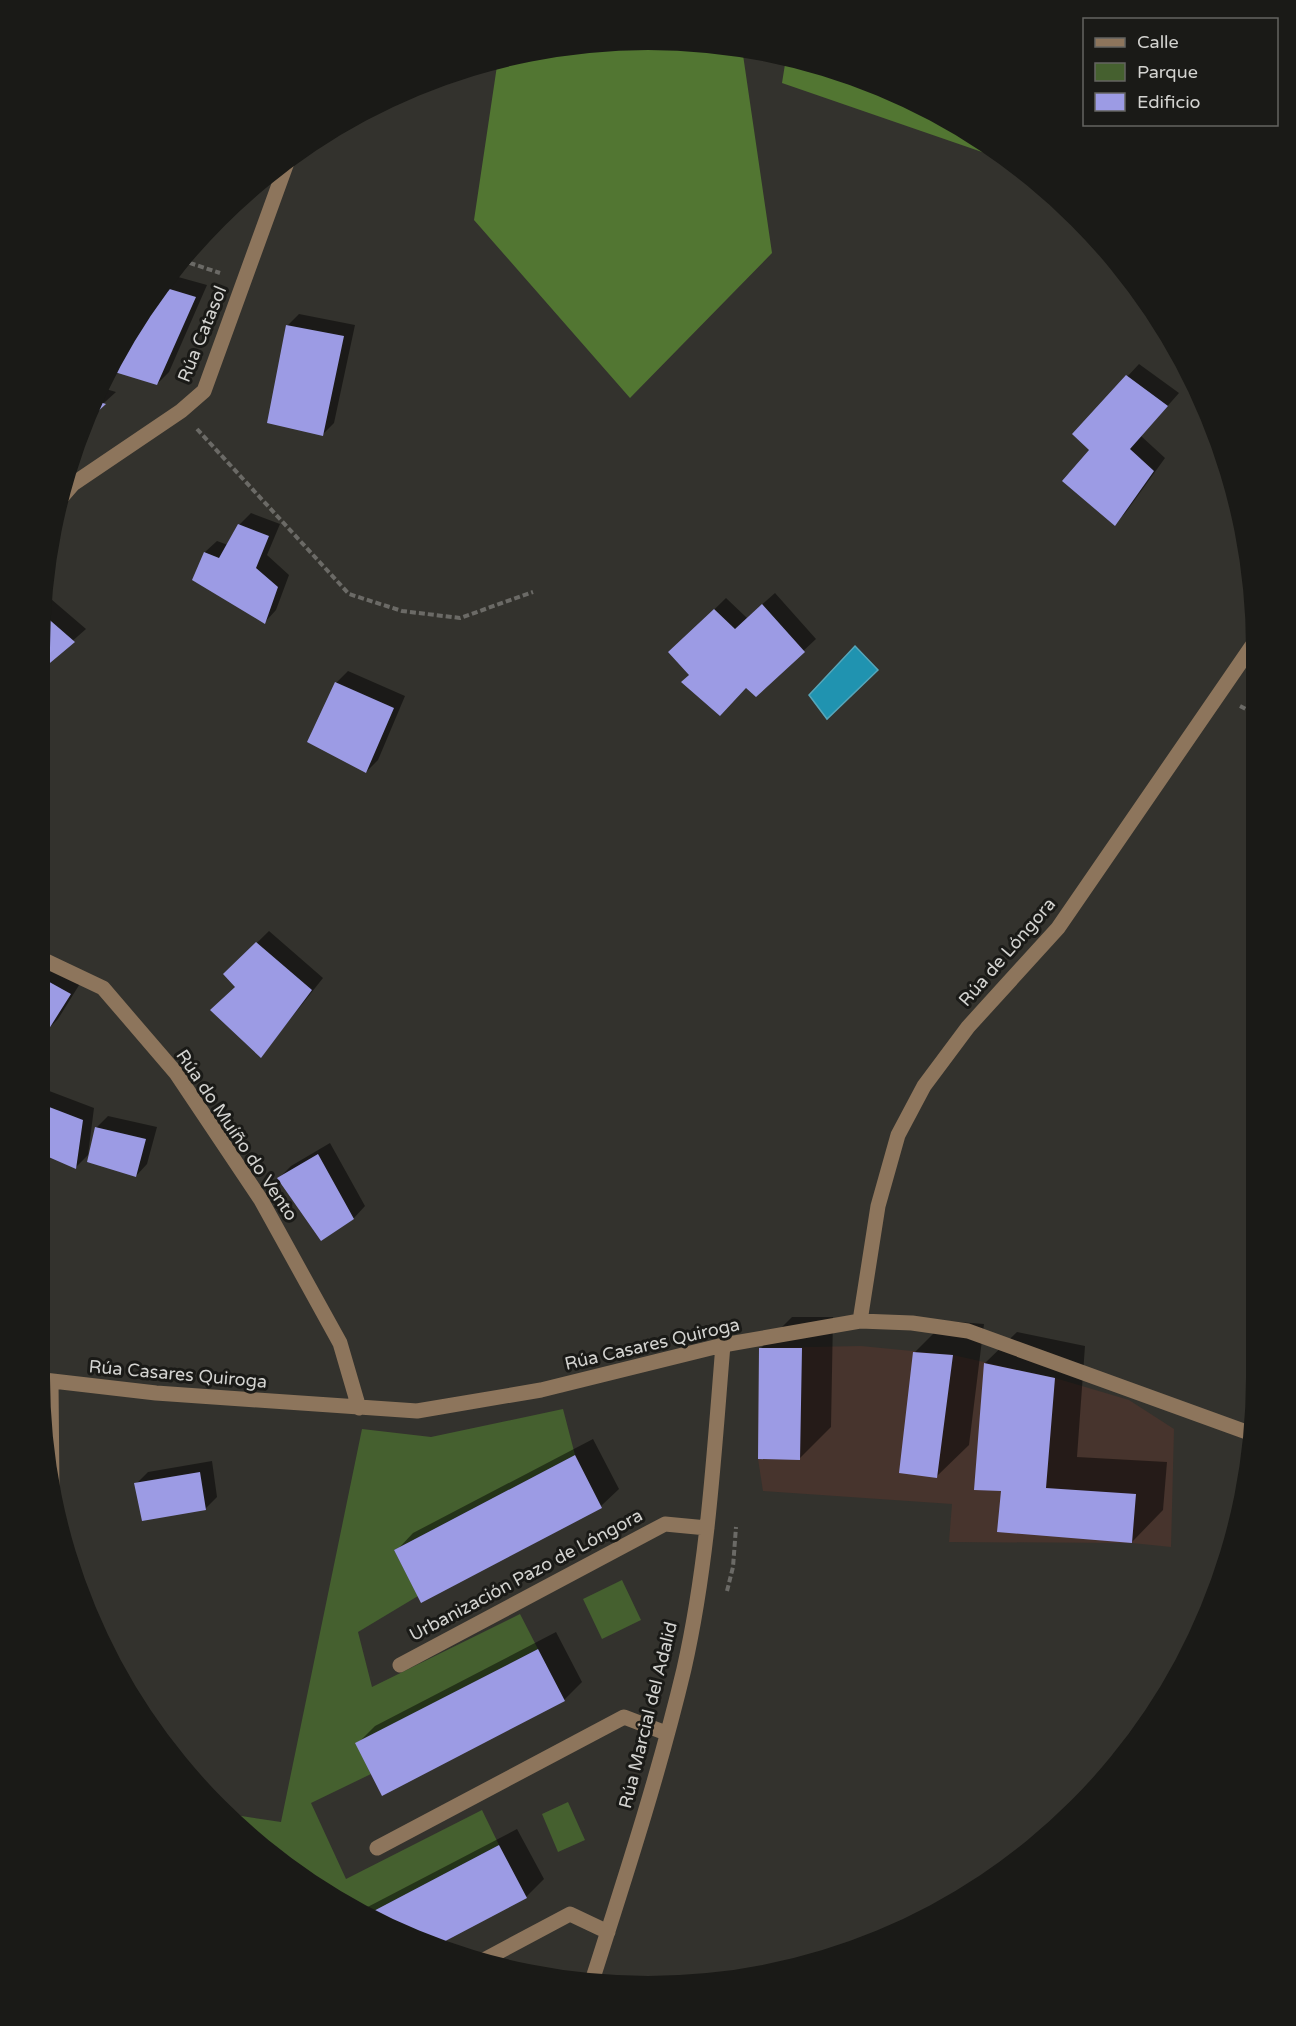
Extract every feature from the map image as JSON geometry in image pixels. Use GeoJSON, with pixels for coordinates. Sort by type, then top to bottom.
{"type":"FeatureCollection","features":[{"type":"Feature","properties":{"kind":"street","name":"Rúa Catasol"},"geometry":{"type":"LineString","coordinates":[[73,485],[181,411],[204,391],[283,174]]}},
{"type":"Feature","properties":{"kind":"street","name":"Rúa de Lóngora"},"geometry":{"type":"LineString","coordinates":[[860,1321],[878,1206],[898,1135],[924,1086],[968,1027],[1058,928],[1246,655]]}},
{"type":"Feature","properties":{"kind":"street","name":"Rúa do Muíño do Vento"},"geometry":{"type":"LineString","coordinates":[[50,963],[103,988],[176,1072],[261,1200],[340,1342],[359,1408]]}},
{"type":"Feature","properties":{"kind":"street","name":"Rúa Casares Quiroga"},"geometry":{"type":"LineString","coordinates":[[50,1381],[156,1393],[417,1411],[541,1390],[723,1345],[860,1321],[912,1323],[968,1331],[1244,1431]]}},
{"type":"Feature","properties":{"kind":"street","name":"Rúa Marcial del Adalid"},"geometry":{"type":"LineString","coordinates":[[594,1973],[625,1881],[684,1668],[707,1528],[723,1345]]}},
{"type":"Feature","properties":{"kind":"street","name":"Urbanización Pazo de Lóngora"},"geometry":{"type":"LineString","coordinates":[[400,1665],[664,1524],[707,1528]]}},
{"type":"Feature","properties":{"kind":"street"},"geometry":{"type":"LineString","coordinates":[[377,1848],[624,1717],[666,1733]]}},
{"type":"Feature","properties":{"kind":"street"},"geometry":{"type":"LineString","coordinates":[[492,1956],[570,1914],[608,1932]]}},
{"type":"Feature","properties":{"kind":"path"},"geometry":{"type":"LineString","coordinates":[[190,263],[244,281]]}},
{"type":"Feature","properties":{"kind":"path"},"geometry":{"type":"LineString","coordinates":[[181,411],[349,594],[402,611],[460,618],[533,592]]}},
{"type":"Feature","properties":{"kind":"shaded area"},"geometry":{"type":"Polygon","coordinates":[[[861,1346],[953,1355],[1055,1378],[1129,1400],[1174,1429],[1171,1547],[1132,1543],[949,1542],[952,1504],[763,1491],[758,1459],[759,1348],[861,1346]]]}},
{"type":"Feature","properties":{"kind":"green space"},"geometry":{"type":"Polygon","coordinates":[[[609,51],[687,51],[743,58],[772,253],[630,398],[474,220],[496,69],[531,61],[609,51]]]}},
{"type":"Feature","properties":{"kind":"green space"},"geometry":{"type":"Polygon","coordinates":[[[785,66],[840,81],[913,111],[985,153],[782,83],[785,66]]]}},
{"type":"Feature","properties":{"kind":"green space"},"geometry":{"type":"Polygon","coordinates":[[[563,1409],[575,1455],[394,1550],[418,1596],[358,1632],[372,1687],[520,1614],[538,1649],[356,1743],[371,1774],[311,1803],[346,1879],[482,1810],[499,1845],[375,1910],[315,1876],[240,1816],[281,1822],[362,1429],[431,1437],[563,1409]]]}},
{"type":"Feature","properties":{"kind":"green space"},"geometry":{"type":"Polygon","coordinates":[[[622,1580],[641,1620],[602,1639],[583,1599],[622,1580]]]}},
{"type":"Feature","properties":{"kind":"green space"},"geometry":{"type":"Polygon","coordinates":[[[568,1802],[585,1840],[558,1852],[542,1814],[568,1802]]]}},
{"type":"Feature","properties":{"kind":"water"},"geometry":{"type":"Polygon","coordinates":[[[855,646],[878,670],[827,719],[809,695],[855,646]]]}},
{"type":"Feature","properties":{"kind":"building"},"geometry":{"type":"Polygon","coordinates":[[[169,289],[196,297],[157,385],[117,373],[150,315],[169,289]]]}},
{"type":"Feature","properties":{"kind":"building"},"geometry":{"type":"Polygon","coordinates":[[[286,325],[344,336],[323,436],[267,423],[286,325]]]}},
{"type":"Feature","properties":{"kind":"building"},"geometry":{"type":"Polygon","coordinates":[[[1126,375],[1168,406],[1130,449],[1154,471],[1115,526],[1062,481],[1089,450],[1072,434],[1126,375]]]}},
{"type":"Feature","properties":{"kind":"building"},"geometry":{"type":"Polygon","coordinates":[[[238,524],[269,536],[256,568],[278,587],[265,624],[192,580],[204,552],[219,558],[238,524]]]}},
{"type":"Feature","properties":{"kind":"building"},"geometry":{"type":"Polygon","coordinates":[[[762,604],[805,652],[756,697],[746,688],[720,716],[681,682],[689,675],[668,652],[714,609],[735,629],[762,604]]]}},
{"type":"Feature","properties":{"kind":"building"},"geometry":{"type":"Polygon","coordinates":[[[51,621],[75,642],[50,663],[51,621]]]}},
{"type":"Feature","properties":{"kind":"building"},"geometry":{"type":"Polygon","coordinates":[[[335,682],[394,708],[366,773],[307,742],[335,682]]]}},
{"type":"Feature","properties":{"kind":"building"},"geometry":{"type":"Polygon","coordinates":[[[256,942],[312,990],[261,1058],[210,1010],[235,987],[223,974],[256,942]]]}},
{"type":"Feature","properties":{"kind":"building"},"geometry":{"type":"Polygon","coordinates":[[[50,982],[71,994],[50,1027],[50,982]]]}},
{"type":"Feature","properties":{"kind":"building"},"geometry":{"type":"Polygon","coordinates":[[[50,1107],[83,1120],[76,1169],[50,1158],[50,1107]]]}},
{"type":"Feature","properties":{"kind":"building"},"geometry":{"type":"Polygon","coordinates":[[[95,1127],[146,1139],[136,1177],[87,1162],[95,1127]]]}},
{"type":"Feature","properties":{"kind":"building"},"geometry":{"type":"Polygon","coordinates":[[[318,1154],[354,1219],[321,1241],[277,1178],[318,1154]]]}},
{"type":"Feature","properties":{"kind":"building"},"geometry":{"type":"Polygon","coordinates":[[[759,1348],[802,1348],[800,1460],[758,1459],[759,1348]]]}},
{"type":"Feature","properties":{"kind":"building"},"geometry":{"type":"Polygon","coordinates":[[[913,1352],[953,1355],[937,1478],[899,1473],[913,1352]]]}},
{"type":"Feature","properties":{"kind":"building"},"geometry":{"type":"Polygon","coordinates":[[[984,1363],[1055,1378],[1046,1488],[1136,1494],[1132,1543],[997,1532],[1001,1491],[974,1490],[984,1363]]]}},
{"type":"Feature","properties":{"kind":"building"},"geometry":{"type":"Polygon","coordinates":[[[575,1455],[602,1508],[421,1603],[394,1550],[575,1455]]]}},
{"type":"Feature","properties":{"kind":"building"},"geometry":{"type":"Polygon","coordinates":[[[200,1472],[206,1510],[142,1521],[134,1483],[200,1472]]]}},
{"type":"Feature","properties":{"kind":"building"},"geometry":{"type":"Polygon","coordinates":[[[538,1649],[565,1701],[382,1796],[355,1743],[538,1649]]]}},
{"type":"Feature","properties":{"kind":"building"},"geometry":{"type":"Polygon","coordinates":[[[499,1845],[527,1898],[445,1941],[375,1910],[499,1845]]]}}]}
